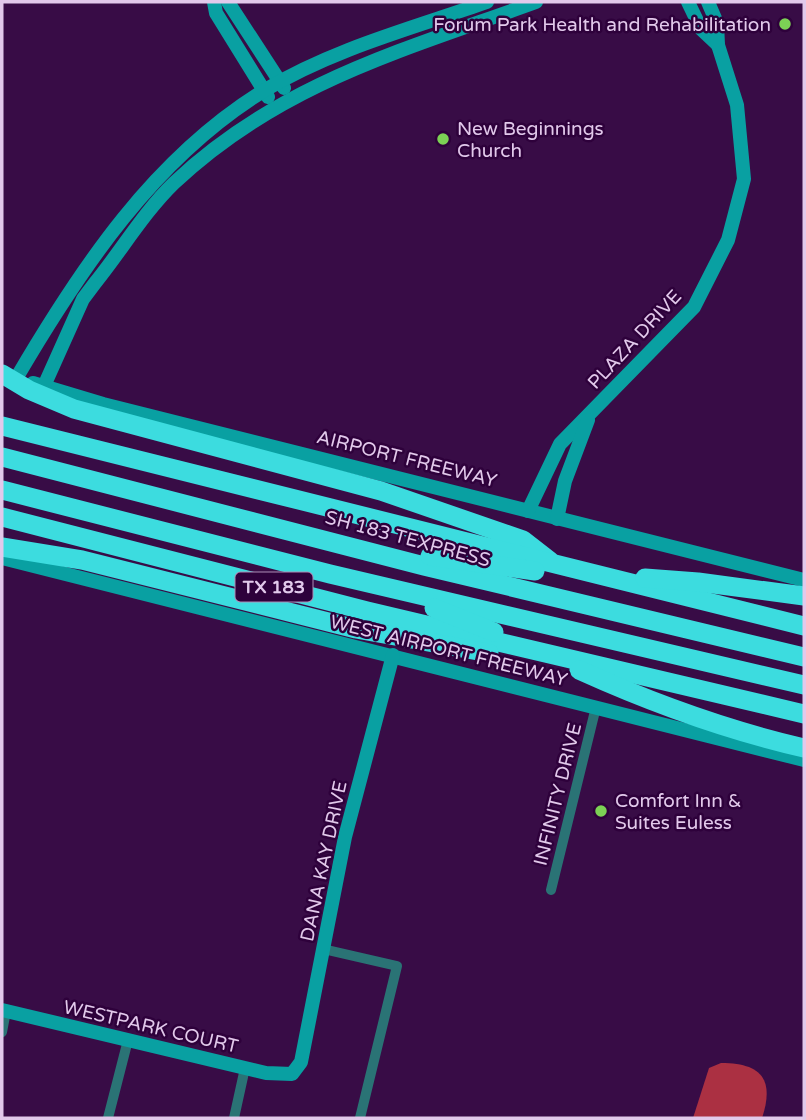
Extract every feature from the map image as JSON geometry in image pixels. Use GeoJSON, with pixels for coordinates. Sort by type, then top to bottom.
{"type":"FeatureCollection","features":[{"type":"Feature","properties":{"kind":"highway"},"geometry":{"type":"LineString","coordinates":[[7,374],[29,390],[74,409],[370,488],[523,540],[557,566]]}},
{"type":"Feature","properties":{"kind":"highway"},"geometry":{"type":"LineString","coordinates":[[2,412],[59,441]]}},
{"type":"Feature","properties":{"kind":"highway"},"geometry":{"type":"LineString","coordinates":[[2,426],[804,626]]}},
{"type":"Feature","properties":{"kind":"highway","name":"SH 183 TEXPRESS"},"geometry":{"type":"LineString","coordinates":[[2,457],[387,555],[426,561],[531,592],[804,657]]}},
{"type":"Feature","properties":{"kind":"highway"},"geometry":{"type":"LineString","coordinates":[[2,490],[378,587],[804,685]]}},
{"type":"Feature","properties":{"kind":"highway","name":"TX 183"},"geometry":{"type":"LineString","coordinates":[[2,517],[367,611],[804,714]]}},
{"type":"Feature","properties":{"kind":"highway"},"geometry":{"type":"LineString","coordinates":[[2,547],[82,560],[356,629],[490,653],[547,654]]}},
{"type":"Feature","properties":{"kind":"highway"},"geometry":{"type":"LineString","coordinates":[[426,561],[538,572],[801,590]]}},
{"type":"Feature","properties":{"kind":"highway"},"geometry":{"type":"LineString","coordinates":[[378,587],[465,620],[680,713],[760,738],[804,748]]}},
{"type":"Feature","properties":{"kind":"street"},"geometry":{"type":"LineString","coordinates":[[214,2],[216,13],[274,107]]}},
{"type":"Feature","properties":{"kind":"street"},"geometry":{"type":"LineString","coordinates":[[228,2],[290,98]]}},
{"type":"Feature","properties":{"kind":"street"},"geometry":{"type":"LineString","coordinates":[[7,374],[111,231],[143,195],[201,140],[264,91],[367,43],[487,2]]}},
{"type":"Feature","properties":{"kind":"street"},"geometry":{"type":"LineString","coordinates":[[44,386],[92,288],[173,184],[210,154],[274,107],[337,74],[536,2]]}},
{"type":"Feature","properties":{"kind":"street","name":"PLAZA DRIVE"},"geometry":{"type":"LineString","coordinates":[[688,2],[701,29],[718,45]]}},
{"type":"Feature","properties":{"kind":"street","name":"PLAZA DRIVE"},"geometry":{"type":"LineString","coordinates":[[528,512],[560,444],[694,307],[727,240],[744,179],[737,106],[718,45],[717,23],[708,2]]}},
{"type":"Feature","properties":{"kind":"street"},"geometry":{"type":"LineString","coordinates":[[367,43],[372,61]]}},
{"type":"Feature","properties":{"kind":"street"},"geometry":{"type":"LineString","coordinates":[[201,140],[210,154]]}},
{"type":"Feature","properties":{"kind":"street"},"geometry":{"type":"LineString","coordinates":[[78,278],[92,288]]}},
{"type":"Feature","properties":{"kind":"street","name":"AIRPORT FREEWAY"},"geometry":{"type":"LineString","coordinates":[[7,374],[44,386],[557,519],[801,590]]}},
{"type":"Feature","properties":{"kind":"street","name":"PLAZA DRIVE"},"geometry":{"type":"LineString","coordinates":[[557,519],[565,481],[589,415]]}},
{"type":"Feature","properties":{"kind":"street","name":"WEST AIRPORT FREEWAY"},"geometry":{"type":"LineString","coordinates":[[2,558],[804,760]]}},
{"type":"Feature","properties":{"kind":"street","name":"DANA KAY DRIVE"},"geometry":{"type":"LineString","coordinates":[[292,1074],[301,1062],[345,837],[393,655]]}},
{"type":"Feature","properties":{"kind":"street","name":"INFINITY DRIVE"},"geometry":{"type":"LineString","coordinates":[[551,890],[596,707]]}},
{"type":"Feature","properties":{"kind":"street"},"geometry":{"type":"LineString","coordinates":[[323,949],[397,966],[360,1118]]}},
{"type":"Feature","properties":{"kind":"street"},"geometry":{"type":"LineString","coordinates":[[2,1032],[4,1010]]}},
{"type":"Feature","properties":{"kind":"street","name":"WESTPARK COURT"},"geometry":{"type":"LineString","coordinates":[[4,1010],[280,1076],[292,1074]]}},
{"type":"Feature","properties":{"kind":"street"},"geometry":{"type":"LineString","coordinates":[[108,1118],[128,1040]]}},
{"type":"Feature","properties":{"kind":"street"},"geometry":{"type":"LineString","coordinates":[[234,1118],[245,1068]]}},
{"type":"Feature","properties":{"kind":"shaded area"},"geometry":{"type":"Polygon","coordinates":[[[721,1063],[746,1066],[761,1076],[767,1093],[762,1118],[693,1118],[709,1068],[721,1063]]]}},
{"type":"Feature","properties":{"kind":"place","name":"Forum Park Health and Rehabilitation"},"geometry":{"type":"Point","coordinates":[785,24]}},
{"type":"Feature","properties":{"kind":"place","name":"New Beginnings Church"},"geometry":{"type":"Point","coordinates":[443,139]}},
{"type":"Feature","properties":{"kind":"place","name":"Comfort Inn & Suites Euless"},"geometry":{"type":"Point","coordinates":[601,811]}}]}
